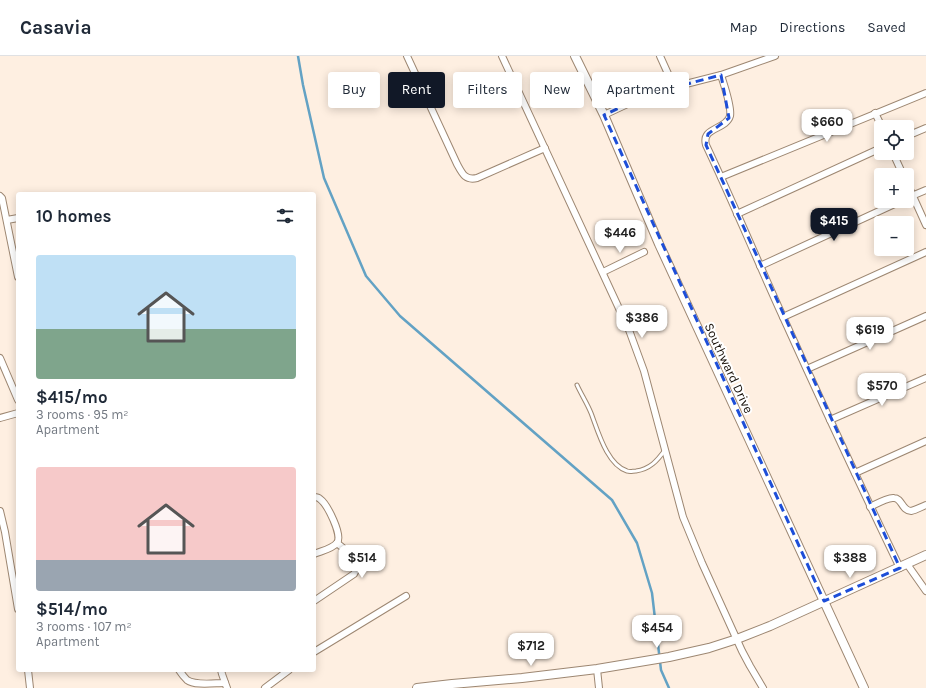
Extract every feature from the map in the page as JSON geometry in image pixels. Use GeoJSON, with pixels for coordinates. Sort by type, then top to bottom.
{"type":"FeatureCollection","features":[{"type":"Feature","properties":{"kind":"main road","name":"Southward Drive"},"geometry":{"type":"LineString","coordinates":[[575,56],[604,115],[659,244],[864,688]]}},
{"type":"Feature","properties":{"kind":"main road"},"geometry":{"type":"LineString","coordinates":[[417,688],[597,669],[669,657],[709,648],[770,626],[926,555]]}},
{"type":"Feature","properties":{"kind":"street"},"geometry":{"type":"LineString","coordinates":[[407,56],[456,164],[467,178],[477,178],[545,148]]}},
{"type":"Feature","properties":{"kind":"street"},"geometry":{"type":"LineString","coordinates":[[502,56],[630,330],[644,371],[685,522],[699,557],[737,639],[763,688]]}},
{"type":"Feature","properties":{"kind":"street"},"geometry":{"type":"LineString","coordinates":[[660,56],[667,72]]}},
{"type":"Feature","properties":{"kind":"street"},"geometry":{"type":"LineString","coordinates":[[689,83],[721,76],[775,56]]}},
{"type":"Feature","properties":{"kind":"street"},"geometry":{"type":"LineString","coordinates":[[721,76],[730,108],[730,118],[708,134],[705,141],[783,317],[870,506],[904,566],[926,591]]}},
{"type":"Feature","properties":{"kind":"street"},"geometry":{"type":"LineString","coordinates":[[721,177],[926,93]]}},
{"type":"Feature","properties":{"kind":"street"},"geometry":{"type":"LineString","coordinates":[[604,115],[619,108]]}},
{"type":"Feature","properties":{"kind":"street"},"geometry":{"type":"LineString","coordinates":[[875,113],[878,120]]}},
{"type":"Feature","properties":{"kind":"street"},"geometry":{"type":"LineString","coordinates":[[914,133],[926,128]]}},
{"type":"Feature","properties":{"kind":"street"},"geometry":{"type":"LineString","coordinates":[[737,214],[874,151]]}},
{"type":"Feature","properties":{"kind":"street"},"geometry":{"type":"LineString","coordinates":[[914,195],[926,190]]}},
{"type":"Feature","properties":{"kind":"street"},"geometry":{"type":"LineString","coordinates":[[0,196],[2,198],[7,220],[16,267]]}},
{"type":"Feature","properties":{"kind":"street"},"geometry":{"type":"LineString","coordinates":[[914,204],[926,225]]}},
{"type":"Feature","properties":{"kind":"street"},"geometry":{"type":"LineString","coordinates":[[760,266],[887,208]]}},
{"type":"Feature","properties":{"kind":"street"},"geometry":{"type":"LineString","coordinates":[[7,220],[16,218]]}},
{"type":"Feature","properties":{"kind":"street"},"geometry":{"type":"LineString","coordinates":[[602,272],[644,252]]}},
{"type":"Feature","properties":{"kind":"street"},"geometry":{"type":"LineString","coordinates":[[783,317],[926,252]]}},
{"type":"Feature","properties":{"kind":"street"},"geometry":{"type":"LineString","coordinates":[[807,369],[926,316]]}},
{"type":"Feature","properties":{"kind":"street"},"geometry":{"type":"LineString","coordinates":[[0,358],[16,395]]}},
{"type":"Feature","properties":{"kind":"street"},"geometry":{"type":"LineString","coordinates":[[830,420],[926,378]]}},
{"type":"Feature","properties":{"kind":"street"},"geometry":{"type":"LineString","coordinates":[[0,418],[16,414]]}},
{"type":"Feature","properties":{"kind":"street"},"geometry":{"type":"LineString","coordinates":[[855,473],[926,441]]}},
{"type":"Feature","properties":{"kind":"street"},"geometry":{"type":"LineString","coordinates":[[316,497],[320,499],[332,517],[339,538],[337,543],[331,547],[316,553]]}},
{"type":"Feature","properties":{"kind":"street"},"geometry":{"type":"LineString","coordinates":[[870,506],[890,498],[899,500],[908,511],[912,511],[926,505]]}},
{"type":"Feature","properties":{"kind":"street"},"geometry":{"type":"LineString","coordinates":[[0,511],[15,567],[16,581]]}},
{"type":"Feature","properties":{"kind":"street"},"geometry":{"type":"LineString","coordinates":[[316,600],[354,574],[357,570],[357,567],[350,554],[337,543]]}},
{"type":"Feature","properties":{"kind":"street"},"geometry":{"type":"LineString","coordinates":[[316,651],[406,596]]}},
{"type":"Feature","properties":{"kind":"street"},"geometry":{"type":"LineString","coordinates":[[597,669],[599,688]]}},
{"type":"Feature","properties":{"kind":"street"},"geometry":{"type":"LineString","coordinates":[[28,672],[30,688]]}},
{"type":"Feature","properties":{"kind":"street"},"geometry":{"type":"LineString","coordinates":[[180,672],[188,681],[226,685],[222,672]]}},
{"type":"Feature","properties":{"kind":"street"},"geometry":{"type":"LineString","coordinates":[[265,688],[286,672]]}},
{"type":"Feature","properties":{"kind":"lane"},"geometry":{"type":"LineString","coordinates":[[577,386],[591,412],[598,434],[610,456],[618,466],[628,472],[644,470],[658,460],[665,450]]}},
{"type":"Feature","properties":{"kind":"highlighted area"},"geometry":{"type":"Polygon","coordinates":[[[721,75],[729,118],[708,134],[706,145],[900,568],[824,601],[604,115],[649,94],[721,75]]]}},
{"type":"Feature","properties":{"kind":"waterway"},"geometry":{"type":"LineString","coordinates":[[298,56],[324,178],[366,276],[400,316],[612,500],[637,543],[652,593],[661,670],[669,688]]}}]}
